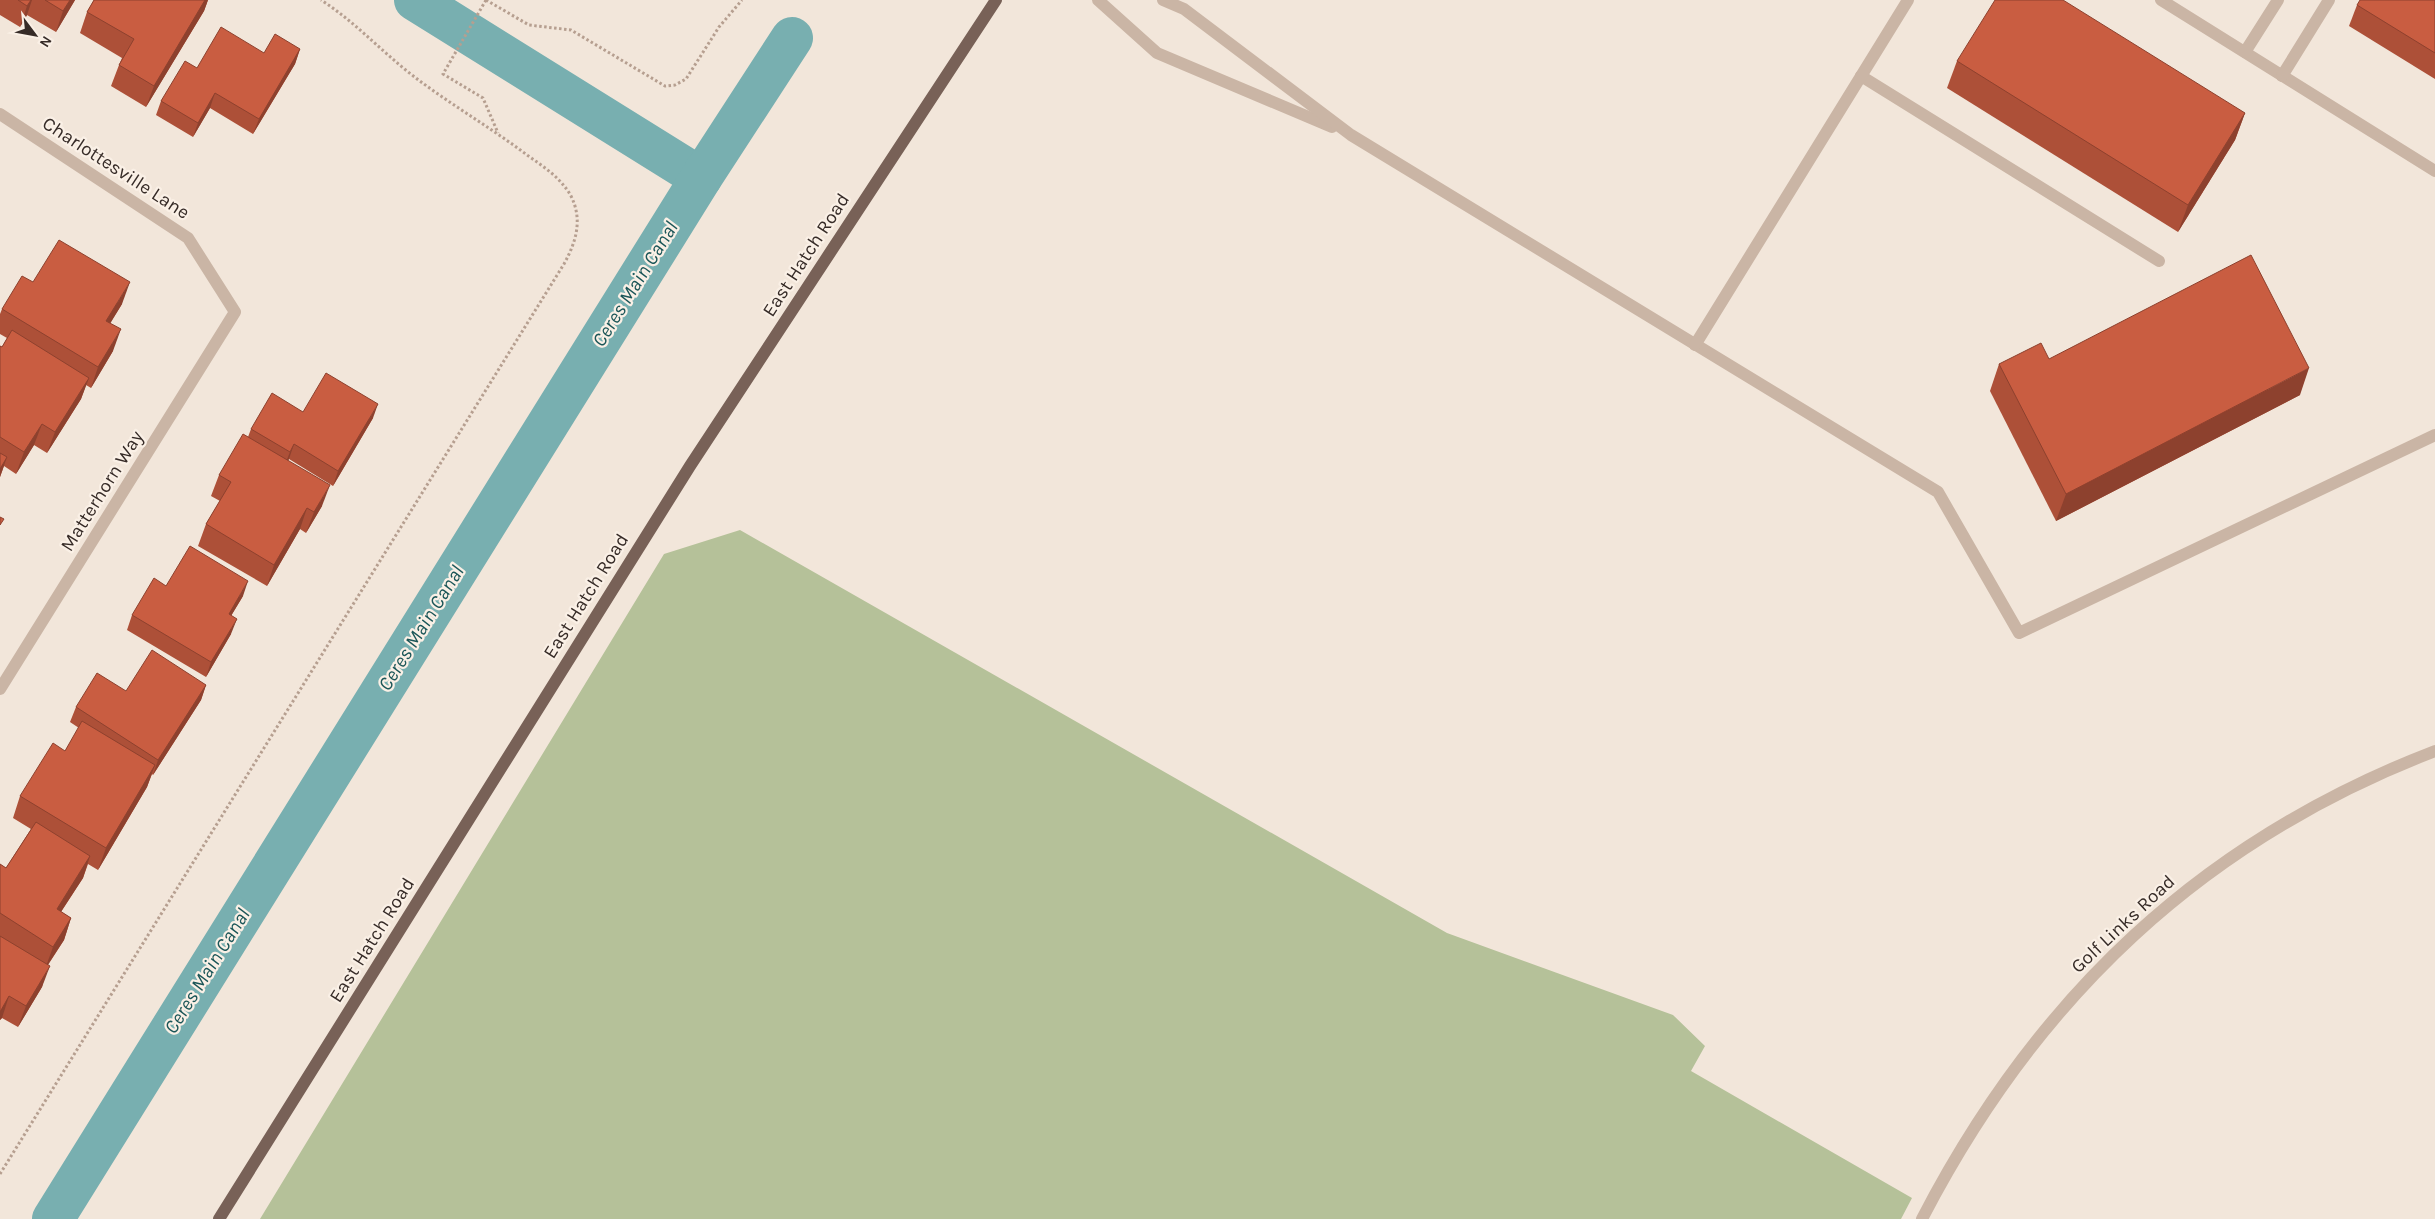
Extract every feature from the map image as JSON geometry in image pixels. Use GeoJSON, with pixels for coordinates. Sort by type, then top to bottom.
{"type":"FeatureCollection","features":[{"type":"Feature","properties":{"kind":"main road","name":"East Hatch Road"},"geometry":{"type":"LineString","coordinates":[[219,1219],[690,466],[996,0]]}},
{"type":"Feature","properties":{"kind":"street"},"geometry":{"type":"LineString","coordinates":[[1098,0],[1157,53],[1351,135]]}},
{"type":"Feature","properties":{"kind":"street"},"geometry":{"type":"LineString","coordinates":[[1163,0],[1184,9],[1351,135],[1938,492],[2019,633],[2435,435]]}},
{"type":"Feature","properties":{"kind":"street"},"geometry":{"type":"LineString","coordinates":[[1695,345],[1908,0]]}},
{"type":"Feature","properties":{"kind":"street"},"geometry":{"type":"LineString","coordinates":[[2161,0],[2435,170]]}},
{"type":"Feature","properties":{"kind":"street"},"geometry":{"type":"LineString","coordinates":[[2245,52],[2278,0]]}},
{"type":"Feature","properties":{"kind":"street"},"geometry":{"type":"LineString","coordinates":[[2282,76],[2329,0]]}},
{"type":"Feature","properties":{"kind":"street"},"geometry":{"type":"LineString","coordinates":[[1861,76],[2159,261]]}},
{"type":"Feature","properties":{"kind":"street","name":"Charlottesville Lane"},"geometry":{"type":"LineString","coordinates":[[0,114],[188,238],[235,312]]}},
{"type":"Feature","properties":{"kind":"street","name":"Matterhorn Way"},"geometry":{"type":"LineString","coordinates":[[0,689],[235,312]]}},
{"type":"Feature","properties":{"kind":"street","name":"Golf Links Road"},"geometry":{"type":"LineString","coordinates":[[1922,1219],[1974,1128],[2035,1041],[2078,992],[2146,922],[2197,882],[2259,839],[2340,792],[2435,750]]}},
{"type":"Feature","properties":{"kind":"path"},"geometry":{"type":"LineString","coordinates":[[0,1174],[572,249],[578,224],[576,209],[571,196],[555,175],[499,133],[413,76],[383,52],[354,23],[321,0]]}},
{"type":"Feature","properties":{"kind":"path"},"geometry":{"type":"LineString","coordinates":[[499,133],[483,98],[443,74],[486,0],[529,25],[571,30],[666,86],[675,86],[686,79],[718,27],[742,0]]}},
{"type":"Feature","properties":{"kind":"green space"},"geometry":{"type":"Polygon","coordinates":[[[740,530],[1447,933],[1673,1015],[1705,1046],[1691,1071],[1912,1198],[1901,1219],[260,1219],[664,554],[740,530]]]}},
{"type":"Feature","properties":{"kind":"building"},"geometry":{"type":"Polygon","coordinates":[[[18,0],[31,0],[27,6],[18,0]]]}},
{"type":"Feature","properties":{"kind":"building"},"geometry":{"type":"Polygon","coordinates":[[[45,0],[70,0],[63,11],[45,0]]]}},
{"type":"Feature","properties":{"kind":"building"},"geometry":{"type":"Polygon","coordinates":[[[94,0],[205,0],[154,86],[119,65],[134,39],[87,12],[94,0]]]}},
{"type":"Feature","properties":{"kind":"building"},"geometry":{"type":"Polygon","coordinates":[[[1995,0],[2063,0],[2245,113],[2188,205],[1957,61],[1995,0]]]}},
{"type":"Feature","properties":{"kind":"building"},"geometry":{"type":"Polygon","coordinates":[[[2360,0],[2435,0],[2435,53],[2357,5],[2360,0]]]}},
{"type":"Feature","properties":{"kind":"building"},"geometry":{"type":"Polygon","coordinates":[[[221,27],[264,53],[275,34],[300,49],[259,119],[215,93],[198,123],[161,101],[185,61],[197,68],[221,27]]]}},
{"type":"Feature","properties":{"kind":"building"},"geometry":{"type":"Polygon","coordinates":[[[59,240],[130,282],[106,321],[121,329],[98,367],[2,309],[22,276],[33,282],[59,240]]]}},
{"type":"Feature","properties":{"kind":"building"},"geometry":{"type":"Polygon","coordinates":[[[2251,255],[2309,368],[2066,494],[1999,364],[2041,343],[2049,359],[2251,255]]]}},
{"type":"Feature","properties":{"kind":"building"},"geometry":{"type":"Polygon","coordinates":[[[12,330],[89,378],[55,432],[42,424],[24,452],[0,437],[0,346],[2,347],[12,330]]]}},
{"type":"Feature","properties":{"kind":"building"},"geometry":{"type":"Polygon","coordinates":[[[326,373],[378,404],[338,471],[294,444],[290,452],[251,429],[272,393],[303,412],[326,373]]]}},
{"type":"Feature","properties":{"kind":"building"},"geometry":{"type":"Polygon","coordinates":[[[243,434],[330,485],[314,512],[307,508],[274,565],[206,524],[231,482],[219,475],[243,434]]]}},
{"type":"Feature","properties":{"kind":"building"},"geometry":{"type":"Polygon","coordinates":[[[0,453],[7,457],[0,469],[0,453]]]}},
{"type":"Feature","properties":{"kind":"building"},"geometry":{"type":"Polygon","coordinates":[[[0,517],[4,519],[0,525],[0,517]]]}},
{"type":"Feature","properties":{"kind":"building"},"geometry":{"type":"Polygon","coordinates":[[[190,546],[248,581],[229,614],[237,619],[211,662],[132,615],[154,578],[166,586],[190,546]]]}},
{"type":"Feature","properties":{"kind":"building"},"geometry":{"type":"Polygon","coordinates":[[[152,650],[206,685],[158,760],[76,707],[97,673],[126,691],[152,650]]]}},
{"type":"Feature","properties":{"kind":"building"},"geometry":{"type":"Polygon","coordinates":[[[82,721],[155,765],[106,848],[20,796],[53,743],[65,751],[82,721]]]}},
{"type":"Feature","properties":{"kind":"building"},"geometry":{"type":"Polygon","coordinates":[[[36,822],[90,856],[57,909],[71,918],[53,947],[0,913],[0,864],[6,868],[36,822]]]}},
{"type":"Feature","properties":{"kind":"building"},"geometry":{"type":"Polygon","coordinates":[[[0,936],[50,966],[26,1006],[9,996],[0,1012],[0,936]]]}},
{"type":"Feature","properties":{"kind":"waterway"},"geometry":{"type":"LineString","coordinates":[[415,0],[701,178]]}},
{"type":"Feature","properties":{"kind":"waterway","name":"Ceres Main Canal"},"geometry":{"type":"LineString","coordinates":[[53,1219],[701,178],[792,38]]}}]}
